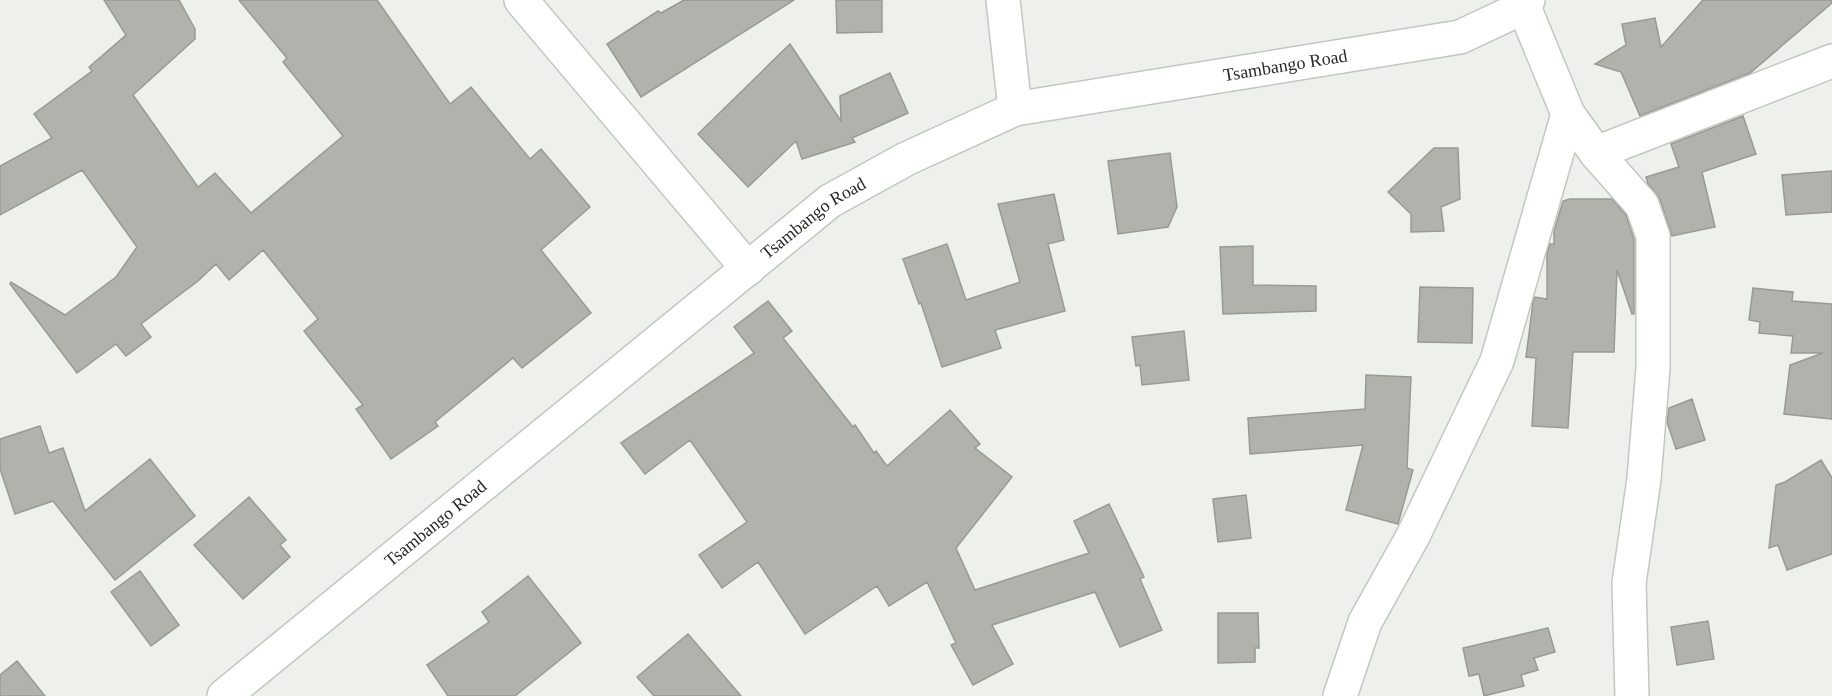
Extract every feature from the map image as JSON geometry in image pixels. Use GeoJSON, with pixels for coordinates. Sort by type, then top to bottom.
{"type":"FeatureCollection","features":[{"type":"Feature","properties":{"kind":"street"},"geometry":{"type":"LineString","coordinates":[[521,0],[748,269]]}},
{"type":"Feature","properties":{"kind":"street"},"geometry":{"type":"LineString","coordinates":[[1003,0],[1015,110]]}},
{"type":"Feature","properties":{"kind":"street"},"geometry":{"type":"LineString","coordinates":[[1526,3],[1568,114],[1596,153],[1642,205],[1653,236],[1653,368],[1644,478],[1629,583],[1632,696]]}},
{"type":"Feature","properties":{"kind":"street","name":"Tsambango Road"},"geometry":{"type":"LineString","coordinates":[[224,696],[830,201],[906,159],[1015,110],[1460,37],[1526,3]]}},
{"type":"Feature","properties":{"kind":"street"},"geometry":{"type":"LineString","coordinates":[[1596,153],[1832,61]]}},
{"type":"Feature","properties":{"kind":"street"},"geometry":{"type":"LineString","coordinates":[[1340,696],[1365,622],[1413,536],[1497,361],[1568,114]]}},
{"type":"Feature","properties":{"kind":"building"},"geometry":{"type":"Polygon","coordinates":[[[104,0],[179,0],[195,29],[195,39],[133,95],[198,187],[215,173],[251,213],[343,136],[283,62],[287,58],[239,0],[377,0],[450,104],[471,87],[530,159],[541,149],[590,207],[541,250],[591,313],[522,368],[513,358],[435,422],[438,426],[391,459],[356,409],[363,405],[304,331],[318,319],[263,250],[229,280],[216,264],[198,281],[141,324],[151,337],[126,356],[116,344],[77,373],[10,284],[11,282],[65,315],[116,277],[137,247],[82,170],[0,215],[0,166],[52,138],[34,114],[92,71],[89,67],[126,35],[104,0]]]}},
{"type":"Feature","properties":{"kind":"building"},"geometry":{"type":"Polygon","coordinates":[[[684,0],[794,0],[641,97],[607,44],[658,11],[661,13],[684,0]]]}},
{"type":"Feature","properties":{"kind":"building"},"geometry":{"type":"Polygon","coordinates":[[[836,0],[882,0],[882,32],[837,33],[836,0]]]}},
{"type":"Feature","properties":{"kind":"building"},"geometry":{"type":"Polygon","coordinates":[[[1703,0],[1832,0],[1832,3],[1750,73],[1640,116],[1621,72],[1595,64],[1626,45],[1622,24],[1655,18],[1661,47],[1703,0]]]}},
{"type":"Feature","properties":{"kind":"building"},"geometry":{"type":"Polygon","coordinates":[[[790,44],[841,121],[840,96],[890,73],[908,113],[852,138],[855,142],[802,159],[796,141],[748,187],[698,134],[790,44]]]}},
{"type":"Feature","properties":{"kind":"building"},"geometry":{"type":"Polygon","coordinates":[[[1743,116],[1756,154],[1702,172],[1715,227],[1672,236],[1660,199],[1648,184],[1646,177],[1679,167],[1671,144],[1743,116]]]}},
{"type":"Feature","properties":{"kind":"building"},"geometry":{"type":"Polygon","coordinates":[[[1434,148],[1458,148],[1460,199],[1441,207],[1444,231],[1411,232],[1411,214],[1388,192],[1434,148]]]}},
{"type":"Feature","properties":{"kind":"building"},"geometry":{"type":"Polygon","coordinates":[[[1170,153],[1177,207],[1168,227],[1118,234],[1108,161],[1170,153]]]}},
{"type":"Feature","properties":{"kind":"building"},"geometry":{"type":"Polygon","coordinates":[[[1832,171],[1832,212],[1786,215],[1782,175],[1832,171]]]}},
{"type":"Feature","properties":{"kind":"building"},"geometry":{"type":"Polygon","coordinates":[[[1054,194],[1064,240],[1048,244],[1065,311],[995,330],[1001,348],[942,367],[921,303],[919,304],[903,259],[947,244],[966,300],[1020,282],[998,204],[1054,194]]]}},
{"type":"Feature","properties":{"kind":"building"},"geometry":{"type":"Polygon","coordinates":[[[1612,199],[1626,215],[1634,239],[1634,314],[1632,314],[1617,270],[1614,352],[1573,352],[1568,428],[1532,426],[1536,358],[1526,357],[1533,302],[1535,297],[1547,299],[1547,254],[1550,244],[1554,244],[1554,231],[1563,201],[1612,199]]]}},
{"type":"Feature","properties":{"kind":"building"},"geometry":{"type":"Polygon","coordinates":[[[1253,246],[1253,285],[1316,286],[1316,311],[1223,314],[1220,247],[1253,246]]]}},
{"type":"Feature","properties":{"kind":"building"},"geometry":{"type":"Polygon","coordinates":[[[1420,287],[1473,288],[1472,343],[1418,342],[1420,287]]]}},
{"type":"Feature","properties":{"kind":"building"},"geometry":{"type":"Polygon","coordinates":[[[1753,288],[1793,292],[1792,301],[1832,304],[1832,419],[1784,414],[1790,365],[1823,353],[1791,353],[1793,336],[1759,333],[1760,322],[1749,320],[1753,288]]]}},
{"type":"Feature","properties":{"kind":"building"},"geometry":{"type":"Polygon","coordinates":[[[768,301],[792,331],[783,338],[853,427],[855,425],[874,453],[876,451],[887,466],[950,410],[980,444],[975,448],[1012,477],[956,548],[975,590],[1089,553],[1074,521],[1109,504],[1144,577],[1140,579],[1162,630],[1120,647],[1095,592],[992,625],[1013,664],[973,685],[951,645],[956,643],[927,582],[889,606],[877,586],[805,634],[758,562],[722,588],[699,555],[747,522],[690,440],[645,474],[621,443],[754,353],[734,327],[768,301]]]}},
{"type":"Feature","properties":{"kind":"building"},"geometry":{"type":"Polygon","coordinates":[[[1184,331],[1189,380],[1142,385],[1140,365],[1136,366],[1132,337],[1184,331]]]}},
{"type":"Feature","properties":{"kind":"building"},"geometry":{"type":"Polygon","coordinates":[[[1366,375],[1411,377],[1407,468],[1413,470],[1398,524],[1346,510],[1363,445],[1250,454],[1248,418],[1365,409],[1366,375]]]}},
{"type":"Feature","properties":{"kind":"building"},"geometry":{"type":"Polygon","coordinates":[[[1692,399],[1705,440],[1676,449],[1667,422],[1669,408],[1692,399]]]}},
{"type":"Feature","properties":{"kind":"building"},"geometry":{"type":"Polygon","coordinates":[[[40,426],[49,453],[63,448],[85,511],[150,459],[195,516],[115,580],[53,501],[15,514],[0,469],[0,439],[40,426]]]}},
{"type":"Feature","properties":{"kind":"building"},"geometry":{"type":"Polygon","coordinates":[[[1821,460],[1832,478],[1832,554],[1787,570],[1778,545],[1769,548],[1776,485],[1821,460]]]}},
{"type":"Feature","properties":{"kind":"building"},"geometry":{"type":"Polygon","coordinates":[[[1246,495],[1251,538],[1218,542],[1213,499],[1246,495]]]}},
{"type":"Feature","properties":{"kind":"building"},"geometry":{"type":"Polygon","coordinates":[[[249,497],[286,540],[280,545],[290,557],[243,599],[194,545],[249,497]]]}},
{"type":"Feature","properties":{"kind":"building"},"geometry":{"type":"Polygon","coordinates":[[[140,571],[179,625],[151,646],[111,592],[140,571]]]}},
{"type":"Feature","properties":{"kind":"building"},"geometry":{"type":"Polygon","coordinates":[[[528,576],[581,643],[515,696],[448,696],[427,665],[489,622],[482,612],[528,576]]]}},
{"type":"Feature","properties":{"kind":"building"},"geometry":{"type":"Polygon","coordinates":[[[1218,613],[1258,613],[1259,648],[1255,648],[1255,662],[1218,663],[1218,613]]]}},
{"type":"Feature","properties":{"kind":"building"},"geometry":{"type":"Polygon","coordinates":[[[1708,621],[1714,659],[1677,665],[1671,627],[1708,621]]]}},
{"type":"Feature","properties":{"kind":"building"},"geometry":{"type":"Polygon","coordinates":[[[1548,628],[1555,652],[1534,658],[1538,670],[1521,675],[1524,686],[1484,696],[1479,674],[1469,676],[1463,648],[1548,628]]]}},
{"type":"Feature","properties":{"kind":"building"},"geometry":{"type":"Polygon","coordinates":[[[688,634],[741,696],[654,696],[637,677],[688,634]]]}},
{"type":"Feature","properties":{"kind":"building"},"geometry":{"type":"Polygon","coordinates":[[[17,661],[45,696],[0,696],[0,675],[17,661]]]}}]}
